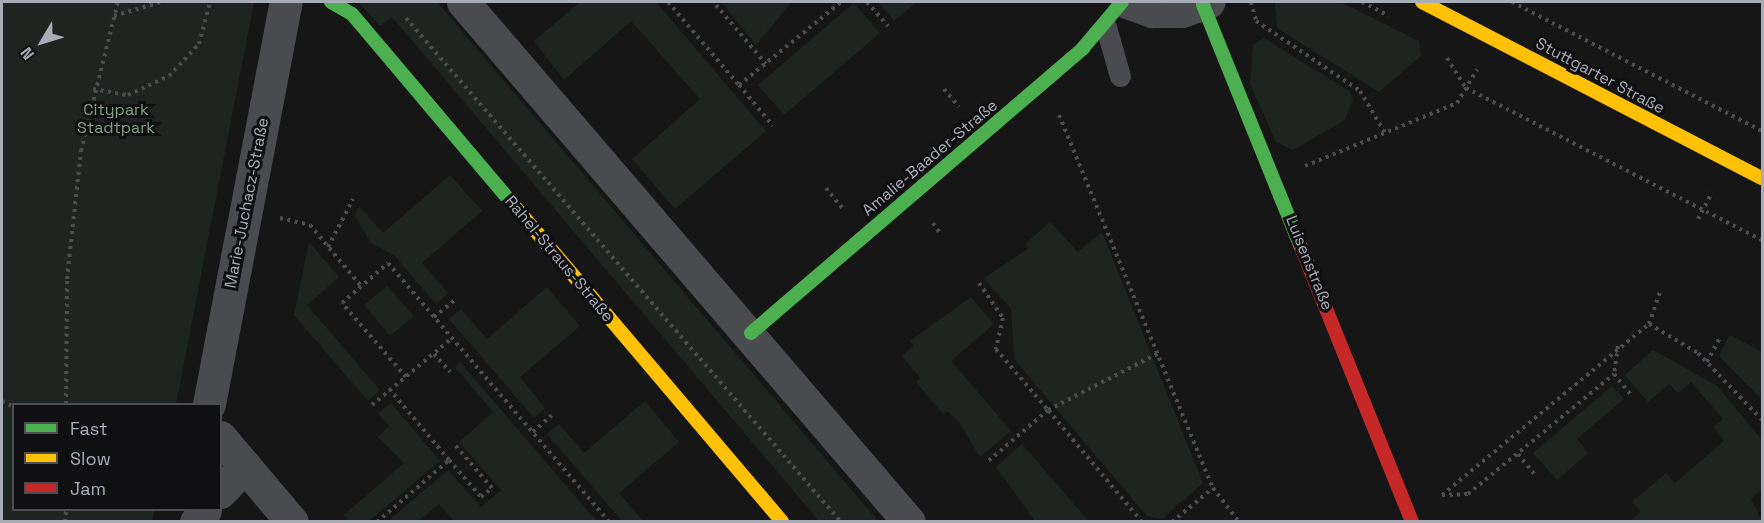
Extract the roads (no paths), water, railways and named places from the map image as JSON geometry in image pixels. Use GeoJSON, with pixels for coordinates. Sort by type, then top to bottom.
{"type":"FeatureCollection","features":[{"type":"Feature","properties":{"kind":"street","name":"Marie-Juchacz-Straße"},"geometry":{"type":"LineString","coordinates":[[209,403],[286,2]]}},
{"type":"Feature","properties":{"kind":"street","name":"Rahel-Straus-Straße"},"geometry":{"type":"LineString","coordinates":[[331,2],[352,14],[778,520]]}},
{"type":"Feature","properties":{"kind":"street"},"geometry":{"type":"LineString","coordinates":[[463,2],[751,333],[909,522]]}},
{"type":"Feature","properties":{"kind":"street","name":"Amalie-Baader-Straße"},"geometry":{"type":"LineString","coordinates":[[751,333],[1045,82],[1106,27],[1124,2]]}},
{"type":"Feature","properties":{"kind":"street","name":"Luisenstraße"},"geometry":{"type":"LineString","coordinates":[[1124,2],[1152,11],[1206,3],[1412,522]]}},
{"type":"Feature","properties":{"kind":"street","name":"Stuttgarter Straße"},"geometry":{"type":"LineString","coordinates":[[1422,2],[1762,178]]}},
{"type":"Feature","properties":{"kind":"street"},"geometry":{"type":"LineString","coordinates":[[222,439],[292,522]]}},
{"type":"Feature","properties":{"kind":"street"},"geometry":{"type":"LineString","coordinates":[[222,490],[245,466]]}},
{"type":"Feature","properties":{"kind":"lane"},"geometry":{"type":"LineString","coordinates":[[1106,27],[1120,76]]}},
{"type":"Feature","properties":{"kind":"park label","name":"Citypark Stadtpark"},"geometry":{"type":"Point","coordinates":[116,119]}}]}
